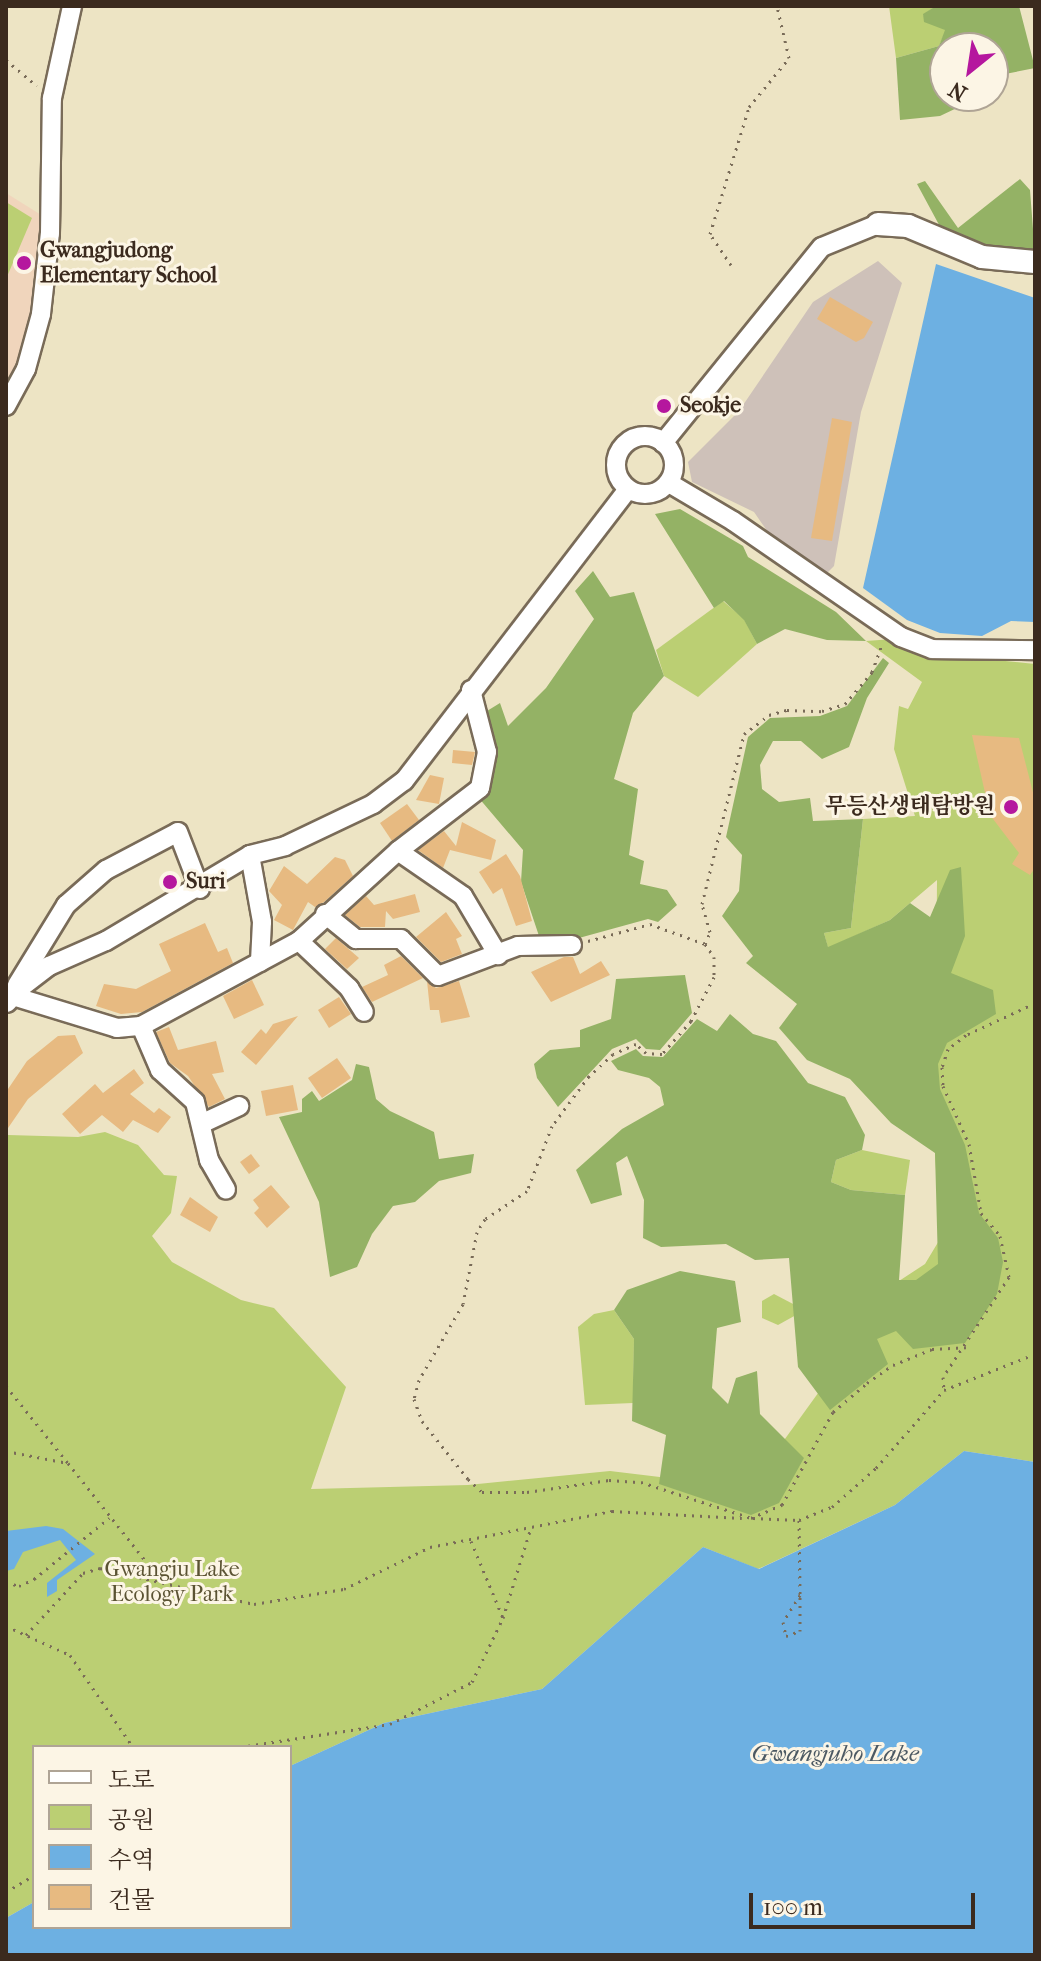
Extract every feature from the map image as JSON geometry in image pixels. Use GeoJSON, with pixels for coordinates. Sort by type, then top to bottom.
{"type":"FeatureCollection","features":[{"type":"Feature","properties":{"kind":"main road"},"geometry":{"type":"LineString","coordinates":[[878,224],[908,226],[982,257],[1035,262]]}},
{"type":"Feature","properties":{"kind":"street"},"geometry":{"type":"LineString","coordinates":[[6,406],[26,369],[41,314],[50,233],[52,98],[72,6]]}},
{"type":"Feature","properties":{"kind":"street"},"geometry":{"type":"LineString","coordinates":[[663,443],[822,247],[878,224]]}},
{"type":"Feature","properties":{"kind":"street"},"geometry":{"type":"LineString","coordinates":[[641,437],[663,443],[674,464],[669,483],[645,494],[628,489],[617,473],[624,446],[641,437]]}},
{"type":"Feature","properties":{"kind":"street"},"geometry":{"type":"LineString","coordinates":[[669,483],[733,521],[875,623],[932,649],[1035,650]]}},
{"type":"Feature","properties":{"kind":"street"},"geometry":{"type":"LineString","coordinates":[[8,997],[49,966],[200,889],[250,855],[285,846],[373,804],[404,781],[628,489]]}},
{"type":"Feature","properties":{"kind":"street"},"geometry":{"type":"LineString","coordinates":[[8,997],[117,1028],[141,1026],[299,941],[325,914],[398,851],[480,788],[487,752],[471,690]]}},
{"type":"Feature","properties":{"kind":"street"},"geometry":{"type":"LineString","coordinates":[[8,997],[66,905],[106,870],[178,832],[200,889]]}},
{"type":"Feature","properties":{"kind":"street"},"geometry":{"type":"LineString","coordinates":[[398,851],[463,896],[498,955]]}},
{"type":"Feature","properties":{"kind":"street"},"geometry":{"type":"LineString","coordinates":[[250,855],[262,922],[260,962]]}},
{"type":"Feature","properties":{"kind":"street"},"geometry":{"type":"LineString","coordinates":[[325,914],[356,939],[401,939],[438,976],[518,946],[572,945]]}},
{"type":"Feature","properties":{"kind":"street"},"geometry":{"type":"LineString","coordinates":[[299,941],[349,988],[364,1012]]}},
{"type":"Feature","properties":{"kind":"street"},"geometry":{"type":"LineString","coordinates":[[141,1026],[160,1070],[195,1102],[203,1123],[209,1160],[226,1190]]}},
{"type":"Feature","properties":{"kind":"street"},"geometry":{"type":"LineString","coordinates":[[203,1123],[239,1106]]}},
{"type":"Feature","properties":{"kind":"path"},"geometry":{"type":"LineString","coordinates":[[731,265],[710,234],[749,107],[789,58],[777,6]]}},
{"type":"Feature","properties":{"kind":"path"},"geometry":{"type":"LineString","coordinates":[[6,60],[52,98]]}},
{"type":"Feature","properties":{"kind":"path"},"geometry":{"type":"LineString","coordinates":[[705,944],[710,932],[702,904],[744,734],[778,712],[822,711],[845,704],[872,672],[883,649],[875,623]]}},
{"type":"Feature","properties":{"kind":"path"},"geometry":{"type":"LineString","coordinates":[[572,945],[650,924],[705,944],[714,957],[714,977],[691,1021],[662,1054],[646,1053],[636,1044],[613,1054],[589,1076],[552,1126],[527,1191],[485,1219],[463,1304],[419,1380],[414,1399],[422,1421],[482,1492],[527,1492],[609,1480],[641,1482],[751,1518],[782,1505],[833,1412],[867,1383],[893,1365],[932,1349],[966,1347]]}},
{"type":"Feature","properties":{"kind":"path"},"geometry":{"type":"LineString","coordinates":[[944,1390],[943,1377],[1003,1294],[1008,1262],[1000,1236],[981,1213],[969,1144],[943,1086],[942,1067],[948,1049],[966,1035],[1035,1003]]}},
{"type":"Feature","properties":{"kind":"path"},"geometry":{"type":"LineString","coordinates":[[26,1635],[83,1573],[100,1568],[160,1579],[197,1594],[254,1604],[301,1600],[344,1589],[430,1547],[530,1530],[612,1511],[799,1520],[832,1507],[876,1468],[944,1390],[1035,1354]]}},
{"type":"Feature","properties":{"kind":"path"},"geometry":{"type":"LineString","coordinates":[[6,1386],[160,1579]]}},
{"type":"Feature","properties":{"kind":"path"},"geometry":{"type":"LineString","coordinates":[[6,1451],[68,1463]]}},
{"type":"Feature","properties":{"kind":"path"},"geometry":{"type":"LineString","coordinates":[[6,1582],[19,1586],[34,1579],[65,1550],[109,1518]]}},
{"type":"Feature","properties":{"kind":"path"},"geometry":{"type":"LineString","coordinates":[[799,1520],[800,1595],[800,1631],[786,1636],[783,1622],[800,1595]]}},
{"type":"Feature","properties":{"kind":"path"},"geometry":{"type":"LineString","coordinates":[[253,1745],[390,1724],[472,1682],[503,1618],[530,1530]]}},
{"type":"Feature","properties":{"kind":"path"},"geometry":{"type":"LineString","coordinates":[[471,1541],[503,1618]]}},
{"type":"Feature","properties":{"kind":"path"},"geometry":{"type":"LineString","coordinates":[[6,1626],[70,1655],[132,1745]]}},
{"type":"Feature","properties":{"kind":"path"},"geometry":{"type":"LineString","coordinates":[[6,1892],[32,1876]]}},
{"type":"Feature","properties":{"kind":"shaded area","name":"Gwangjudong Elementary School"},"geometry":{"type":"Polygon","coordinates":[[[6,193],[46,218],[37,309],[22,367],[6,396],[6,193]]]}},
{"type":"Feature","properties":{"kind":"shaded area"},"geometry":{"type":"Polygon","coordinates":[[[878,261],[902,283],[861,412],[834,566],[825,575],[774,541],[754,512],[692,482],[688,462],[739,411],[813,302],[878,261]]]}},
{"type":"Feature","properties":{"kind":"green space"},"geometry":{"type":"Polygon","coordinates":[[[889,6],[936,6],[923,15],[945,32],[929,32],[929,49],[896,58],[889,6]]]}},
{"type":"Feature","properties":{"kind":"green space"},"geometry":{"type":"Polygon","coordinates":[[[936,6],[1019,6],[1035,68],[1009,73],[1009,32],[944,32],[924,22],[923,14],[936,6]]]}},
{"type":"Feature","properties":{"kind":"green space"},"geometry":{"type":"Polygon","coordinates":[[[929,49],[929,112],[948,112],[940,116],[900,120],[896,58],[929,49]]]}},
{"type":"Feature","properties":{"kind":"green space"},"geometry":{"type":"Polygon","coordinates":[[[1020,179],[1030,190],[1035,255],[992,250],[944,234],[917,184],[925,181],[958,228],[1020,179]]]}},
{"type":"Feature","properties":{"kind":"green space"},"geometry":{"type":"Polygon","coordinates":[[[6,202],[32,218],[6,279],[6,202]]]}},
{"type":"Feature","properties":{"kind":"green space"},"geometry":{"type":"Polygon","coordinates":[[[680,509],[743,546],[748,557],[836,612],[866,641],[827,640],[785,629],[757,644],[744,620],[724,601],[714,608],[655,514],[680,509]]]}},
{"type":"Feature","properties":{"kind":"green space"},"geometry":{"type":"Polygon","coordinates":[[[593,571],[610,597],[634,592],[664,676],[633,713],[614,779],[638,789],[629,855],[644,861],[640,884],[667,890],[677,905],[658,922],[648,919],[568,941],[540,939],[521,882],[523,850],[478,797],[490,786],[487,711],[500,703],[508,726],[546,688],[594,619],[575,591],[593,571]]]}},
{"type":"Feature","properties":{"kind":"green space"},"geometry":{"type":"Polygon","coordinates":[[[723,601],[744,619],[757,644],[698,697],[664,676],[656,650],[723,601]]]}},
{"type":"Feature","properties":{"kind":"green space","name":"Gwangju Lake Ecology Park"},"geometry":{"type":"Polygon","coordinates":[[[893,639],[926,653],[1035,664],[1035,1462],[964,1451],[895,1505],[758,1569],[703,1547],[542,1689],[384,1723],[292,1765],[292,1745],[32,1745],[32,1903],[6,1918],[8,1135],[78,1137],[105,1132],[138,1145],[164,1175],[177,1176],[171,1213],[152,1236],[172,1262],[241,1300],[274,1308],[346,1387],[311,1489],[468,1485],[610,1471],[693,1481],[769,1461],[899,1281],[925,1264],[940,1239],[935,1153],[937,880],[890,920],[828,948],[824,933],[851,928],[863,819],[915,816],[894,749],[899,706],[908,709],[922,682],[866,641],[893,639]]]}},
{"type":"Feature","properties":{"kind":"green space"},"geometry":{"type":"Polygon","coordinates":[[[883,658],[889,663],[867,698],[849,747],[822,759],[801,741],[773,741],[760,765],[762,789],[779,802],[810,798],[813,821],[863,819],[851,928],[824,933],[828,947],[890,920],[910,903],[930,917],[950,870],[961,867],[965,936],[951,973],[993,990],[996,1014],[947,1043],[938,1064],[940,1089],[965,1145],[979,1213],[998,1238],[1003,1262],[997,1294],[965,1343],[913,1349],[896,1331],[877,1339],[888,1364],[830,1410],[798,1367],[789,1258],[755,1260],[726,1244],[661,1247],[643,1238],[644,1200],[627,1156],[616,1163],[622,1195],[591,1204],[576,1170],[622,1129],[664,1105],[660,1087],[649,1078],[618,1070],[611,1061],[636,1049],[643,1056],[663,1057],[697,1019],[717,1031],[730,1014],[753,1034],[776,1041],[808,1083],[845,1097],[865,1135],[862,1150],[836,1160],[831,1182],[851,1190],[905,1195],[899,1280],[916,1280],[938,1264],[935,1153],[891,1123],[850,1079],[807,1060],[779,1028],[797,1004],[746,963],[753,956],[722,916],[739,891],[742,855],[726,837],[748,737],[770,718],[820,716],[847,706],[883,658]]]}},
{"type":"Feature","properties":{"kind":"green space"},"geometry":{"type":"Polygon","coordinates":[[[685,975],[692,1013],[660,1050],[646,1049],[636,1039],[612,1049],[558,1107],[537,1078],[534,1064],[550,1050],[580,1047],[580,1030],[611,1019],[616,979],[685,975]]]}},
{"type":"Feature","properties":{"kind":"green space"},"geometry":{"type":"Polygon","coordinates":[[[356,1064],[369,1067],[376,1099],[390,1111],[434,1132],[439,1159],[474,1154],[471,1173],[439,1181],[415,1202],[393,1206],[372,1234],[357,1267],[330,1277],[319,1202],[279,1117],[302,1112],[302,1099],[312,1091],[319,1101],[352,1080],[356,1064]]]}},
{"type":"Feature","properties":{"kind":"green space"},"geometry":{"type":"Polygon","coordinates":[[[862,1150],[910,1160],[905,1195],[851,1190],[831,1182],[836,1160],[862,1150]]]}},
{"type":"Feature","properties":{"kind":"green space"},"geometry":{"type":"Polygon","coordinates":[[[680,1271],[735,1281],[741,1322],[717,1328],[712,1388],[728,1404],[736,1378],[757,1371],[760,1414],[804,1458],[779,1503],[751,1515],[659,1484],[666,1435],[632,1421],[634,1339],[614,1310],[627,1290],[680,1271]]]}},
{"type":"Feature","properties":{"kind":"green space"},"geometry":{"type":"Polygon","coordinates":[[[774,1294],[795,1305],[796,1315],[778,1325],[762,1318],[762,1301],[774,1294]]]}},
{"type":"Feature","properties":{"kind":"green space"},"geometry":{"type":"Polygon","coordinates":[[[614,1310],[634,1339],[633,1403],[585,1405],[578,1327],[594,1314],[614,1310]]]}},
{"type":"Feature","properties":{"kind":"water"},"geometry":{"type":"Polygon","coordinates":[[[936,264],[1035,298],[1035,622],[1011,621],[982,636],[940,633],[907,620],[863,588],[936,264]]]}},
{"type":"Feature","properties":{"kind":"water","name":"Gwangjuho Lake"},"geometry":{"type":"Polygon","coordinates":[[[964,1451],[1035,1462],[1035,1955],[6,1955],[6,1918],[32,1903],[32,1929],[292,1929],[292,1765],[384,1723],[542,1689],[703,1547],[759,1569],[895,1505],[964,1451]]]}},
{"type":"Feature","properties":{"kind":"water"},"geometry":{"type":"Polygon","coordinates":[[[46,1526],[63,1529],[95,1554],[57,1580],[57,1591],[47,1597],[47,1583],[76,1560],[60,1540],[23,1552],[14,1569],[6,1571],[6,1531],[46,1526]]]}},
{"type":"Feature","properties":{"kind":"building"},"geometry":{"type":"Polygon","coordinates":[[[830,297],[873,322],[864,338],[856,342],[817,319],[830,297]]]}},
{"type":"Feature","properties":{"kind":"building"},"geometry":{"type":"Polygon","coordinates":[[[832,418],[852,422],[832,541],[811,538],[832,418]]]}},
{"type":"Feature","properties":{"kind":"building","name":"무등산생태탐방원"},"geometry":{"type":"Polygon","coordinates":[[[972,735],[1019,738],[1035,800],[1035,868],[1030,875],[1012,864],[1019,853],[990,815],[972,735]]]}},
{"type":"Feature","properties":{"kind":"building"},"geometry":{"type":"Polygon","coordinates":[[[453,750],[475,752],[472,765],[452,763],[453,750]]]}},
{"type":"Feature","properties":{"kind":"building"},"geometry":{"type":"Polygon","coordinates":[[[430,775],[444,778],[439,804],[416,800],[430,775]]]}},
{"type":"Feature","properties":{"kind":"building"},"geometry":{"type":"Polygon","coordinates":[[[407,804],[419,820],[392,841],[380,823],[407,804]]]}},
{"type":"Feature","properties":{"kind":"building"},"geometry":{"type":"Polygon","coordinates":[[[462,822],[496,840],[491,860],[450,850],[443,868],[418,850],[444,831],[456,846],[462,822]]]}},
{"type":"Feature","properties":{"kind":"building"},"geometry":{"type":"Polygon","coordinates":[[[506,854],[520,876],[532,921],[516,926],[502,888],[493,894],[479,872],[506,854]]]}},
{"type":"Feature","properties":{"kind":"building"},"geometry":{"type":"Polygon","coordinates":[[[335,857],[345,860],[353,876],[324,902],[315,907],[308,902],[293,930],[274,920],[282,905],[269,891],[284,866],[307,884],[335,857]]]}},
{"type":"Feature","properties":{"kind":"building"},"geometry":{"type":"Polygon","coordinates":[[[415,894],[420,912],[393,919],[386,911],[385,927],[360,927],[345,915],[366,896],[374,905],[415,894]]]}},
{"type":"Feature","properties":{"kind":"building"},"geometry":{"type":"Polygon","coordinates":[[[446,912],[462,936],[456,939],[462,954],[441,962],[416,937],[446,912]]]}},
{"type":"Feature","properties":{"kind":"building"},"geometry":{"type":"Polygon","coordinates":[[[205,923],[218,952],[227,948],[233,963],[142,1012],[121,1014],[96,1006],[104,984],[136,989],[171,971],[159,944],[205,923]]]}},
{"type":"Feature","properties":{"kind":"building"},"geometry":{"type":"Polygon","coordinates":[[[336,938],[359,958],[347,969],[325,949],[336,938]]]}},
{"type":"Feature","properties":{"kind":"building"},"geometry":{"type":"Polygon","coordinates":[[[401,956],[423,978],[372,1002],[362,987],[388,975],[384,965],[401,956]]]}},
{"type":"Feature","properties":{"kind":"building"},"geometry":{"type":"Polygon","coordinates":[[[564,957],[573,957],[580,974],[601,961],[610,975],[551,1002],[531,972],[564,957]]]}},
{"type":"Feature","properties":{"kind":"building"},"geometry":{"type":"Polygon","coordinates":[[[252,980],[264,1005],[234,1019],[223,996],[252,980]]]}},
{"type":"Feature","properties":{"kind":"building"},"geometry":{"type":"Polygon","coordinates":[[[427,981],[436,988],[459,981],[470,1017],[441,1023],[439,1010],[430,1010],[427,981]]]}},
{"type":"Feature","properties":{"kind":"building"},"geometry":{"type":"Polygon","coordinates":[[[339,997],[351,1014],[329,1028],[318,1010],[339,997]]]}},
{"type":"Feature","properties":{"kind":"building"},"geometry":{"type":"Polygon","coordinates":[[[298,1016],[256,1065],[241,1052],[261,1029],[266,1034],[273,1024],[298,1016]]]}},
{"type":"Feature","properties":{"kind":"building"},"geometry":{"type":"Polygon","coordinates":[[[169,1027],[178,1050],[216,1041],[224,1072],[212,1074],[225,1099],[209,1107],[188,1076],[170,1063],[156,1032],[169,1027]]]}},
{"type":"Feature","properties":{"kind":"building"},"geometry":{"type":"Polygon","coordinates":[[[75,1035],[83,1053],[28,1099],[6,1131],[6,1092],[27,1061],[58,1036],[75,1035]]]}},
{"type":"Feature","properties":{"kind":"building"},"geometry":{"type":"Polygon","coordinates":[[[337,1058],[351,1078],[322,1098],[308,1078],[337,1058]]]}},
{"type":"Feature","properties":{"kind":"building"},"geometry":{"type":"Polygon","coordinates":[[[134,1069],[144,1083],[130,1094],[154,1113],[159,1108],[171,1117],[158,1133],[133,1120],[123,1132],[102,1115],[80,1134],[62,1114],[95,1084],[103,1093],[134,1069]]]}},
{"type":"Feature","properties":{"kind":"building"},"geometry":{"type":"Polygon","coordinates":[[[293,1085],[298,1110],[266,1116],[261,1091],[293,1085]]]}},
{"type":"Feature","properties":{"kind":"building"},"geometry":{"type":"Polygon","coordinates":[[[251,1154],[260,1166],[249,1174],[240,1162],[251,1154]]]}},
{"type":"Feature","properties":{"kind":"building"},"geometry":{"type":"Polygon","coordinates":[[[271,1185],[290,1207],[267,1228],[254,1213],[259,1208],[253,1200],[271,1185]]]}},
{"type":"Feature","properties":{"kind":"building"},"geometry":{"type":"Polygon","coordinates":[[[190,1197],[218,1217],[210,1232],[180,1215],[190,1197]]]}},
{"type":"Feature","properties":{"kind":"place","name":"Gwangjudong Elementary School"},"geometry":{"type":"Point","coordinates":[24,263]}},
{"type":"Feature","properties":{"kind":"place","name":"Seokje"},"geometry":{"type":"Point","coordinates":[664,406]}},
{"type":"Feature","properties":{"kind":"place","name":"무등산생태탐방원"},"geometry":{"type":"Point","coordinates":[1011,807]}},
{"type":"Feature","properties":{"kind":"place","name":"Suri"},"geometry":{"type":"Point","coordinates":[170,882]}}]}
